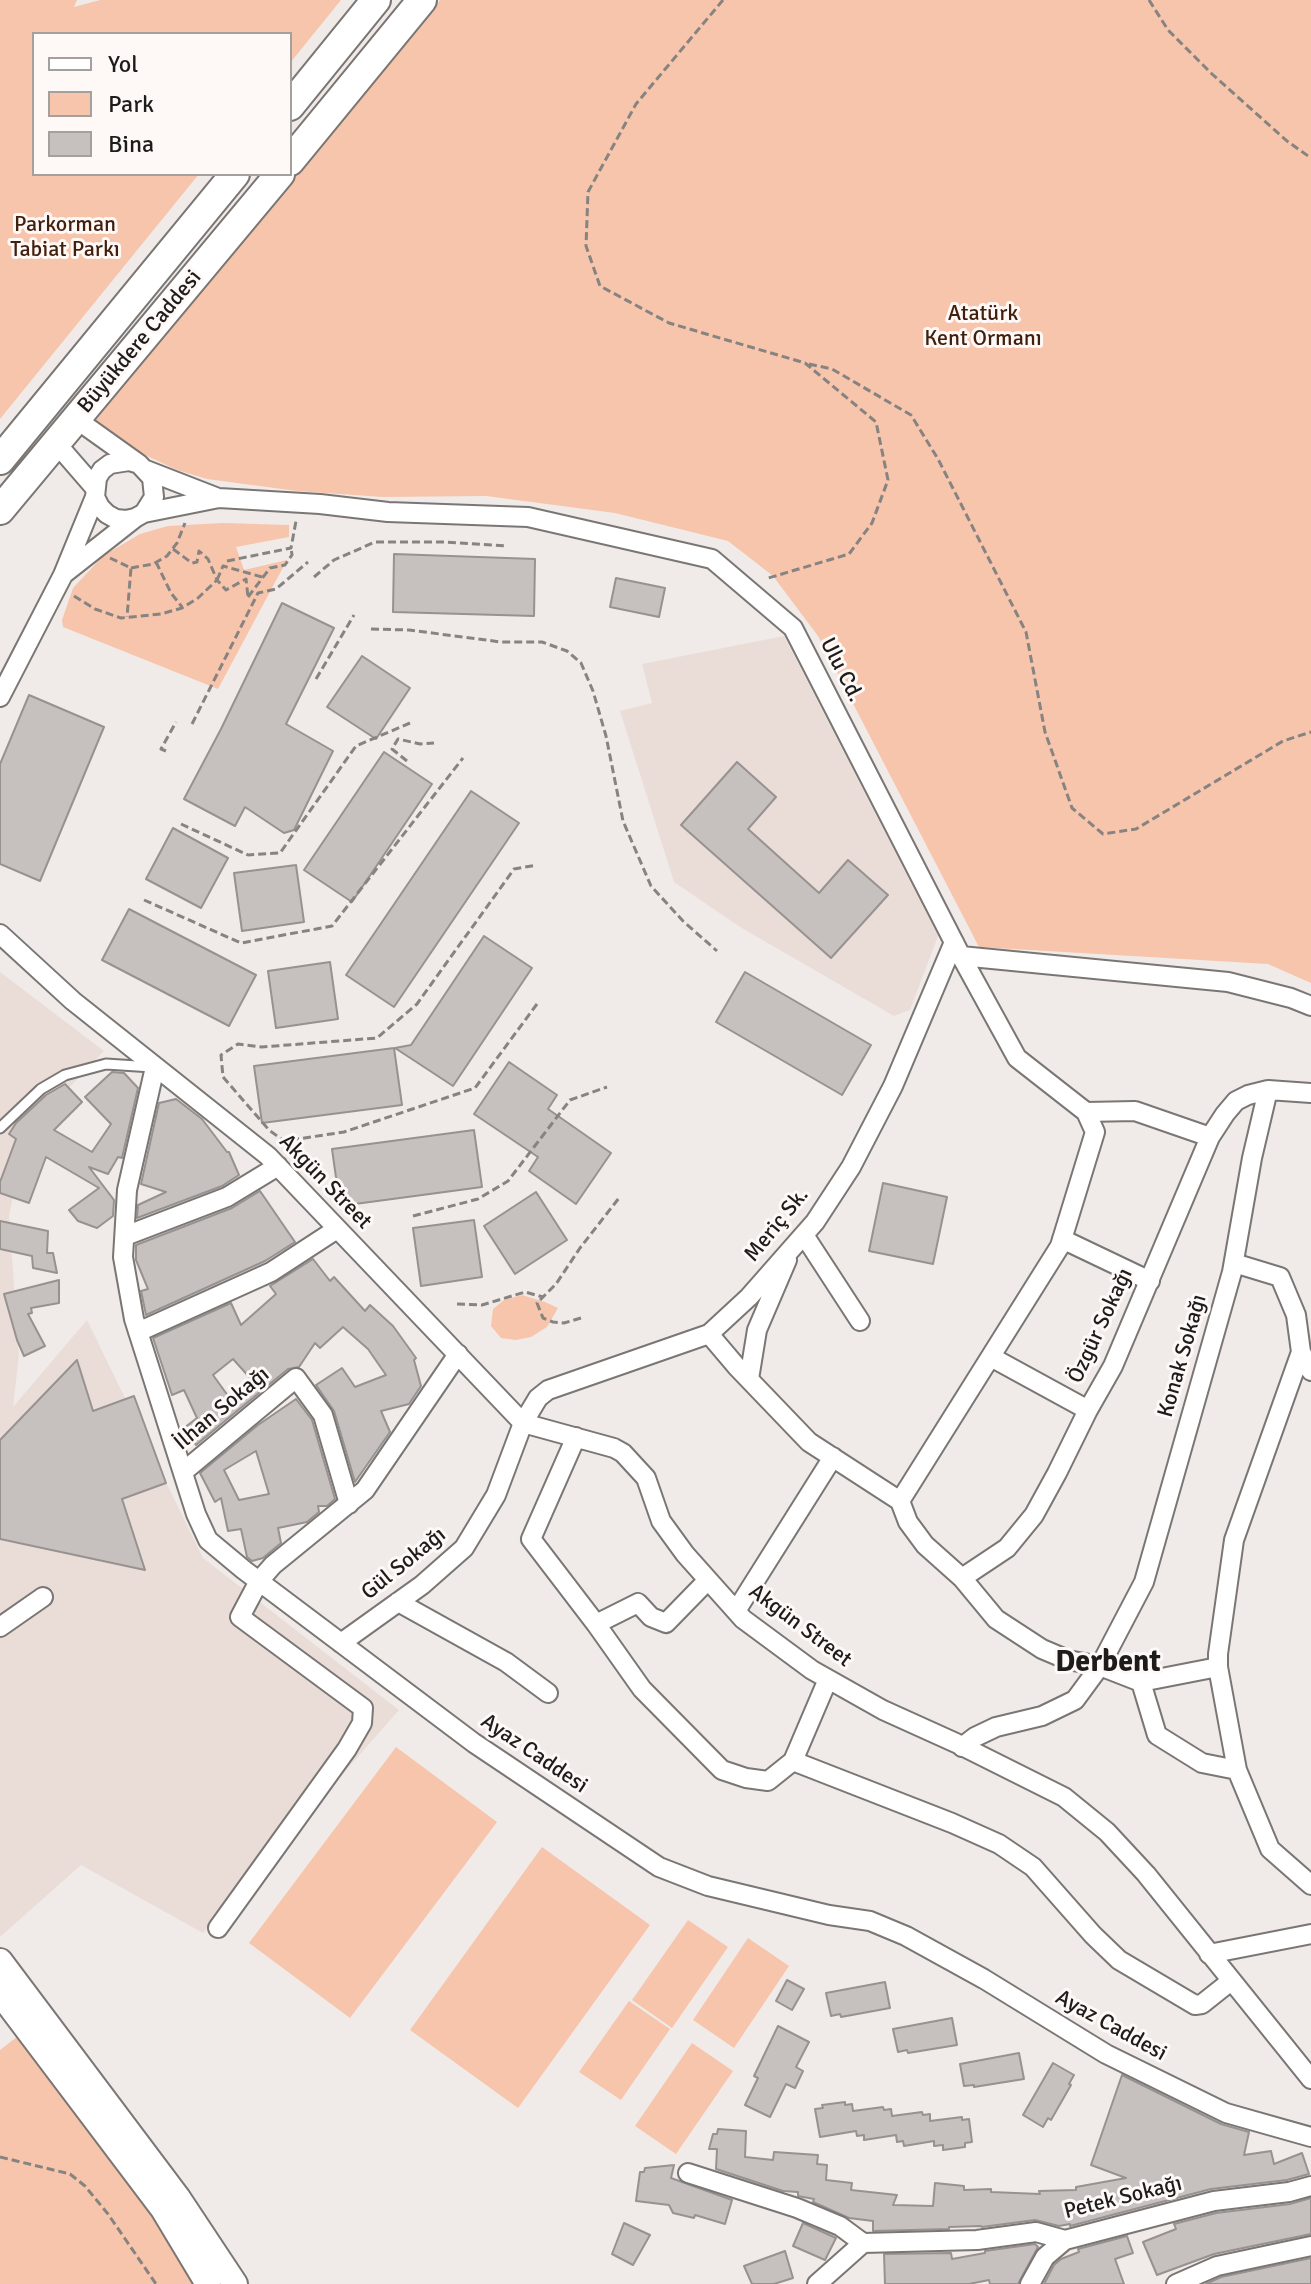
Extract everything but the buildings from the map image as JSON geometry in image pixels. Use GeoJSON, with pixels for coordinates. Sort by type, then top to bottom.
{"type":"FeatureCollection","features":[{"type":"Feature","properties":{"kind":"main road"},"geometry":{"type":"LineString","coordinates":[[292,104],[376,0]]}},
{"type":"Feature","properties":{"kind":"main road"},"geometry":{"type":"LineString","coordinates":[[292,159],[422,0]]}},
{"type":"Feature","properties":{"kind":"main road","name":"Büyükdere Caddesi"},"geometry":{"type":"LineString","coordinates":[[0,460],[233,176]]}},
{"type":"Feature","properties":{"kind":"main road","name":"Büyükdere Caddesi"},"geometry":{"type":"LineString","coordinates":[[0,510],[47,454],[85,417],[278,176]]}},
{"type":"Feature","properties":{"kind":"main road"},"geometry":{"type":"LineString","coordinates":[[47,454],[42,409],[56,409],[85,417]]}},
{"type":"Feature","properties":{"kind":"main road"},"geometry":{"type":"LineString","coordinates":[[0,1961],[132,2152],[208,2284]]}},
{"type":"Feature","properties":{"kind":"main road"},"geometry":{"type":"LineString","coordinates":[[0,1993],[132,2152],[178,2198],[235,2284]]}},
{"type":"Feature","properties":{"kind":"street","name":"Ulu Cd."},"geometry":{"type":"LineString","coordinates":[[85,417],[142,467],[219,498]]}},
{"type":"Feature","properties":{"kind":"street"},"geometry":{"type":"LineString","coordinates":[[47,454],[74,466]]}},
{"type":"Feature","properties":{"kind":"street"},"geometry":{"type":"LineString","coordinates":[[47,454],[74,466],[95,493],[100,507],[116,519],[126,520],[140,515]]}},
{"type":"Feature","properties":{"kind":"street"},"geometry":{"type":"LineString","coordinates":[[0,697],[60,580],[95,493],[97,478],[110,464],[129,461],[142,467],[152,478],[154,497],[140,515],[60,580]]}},
{"type":"Feature","properties":{"kind":"street","name":"Ulu Cd."},"geometry":{"type":"LineString","coordinates":[[140,515],[219,498],[388,512],[528,517],[712,559],[793,628],[957,949],[1017,1058],[1086,1112]]}},
{"type":"Feature","properties":{"kind":"street","name":"Akgün Street"},"geometry":{"type":"LineString","coordinates":[[0,934],[73,1001],[268,1156],[523,1423],[623,1453],[646,1478],[661,1521],[685,1554],[743,1619],[828,1679],[883,1710],[1064,1797],[1107,1832],[1146,1874],[1311,2079]]}},
{"type":"Feature","properties":{"kind":"street"},"geometry":{"type":"LineString","coordinates":[[957,949],[1228,982],[1311,1006]]}},
{"type":"Feature","properties":{"kind":"street","name":"Meriç Sk."},"geometry":{"type":"LineString","coordinates":[[523,1423],[538,1398],[548,1390],[709,1334],[749,1297],[815,1222],[851,1167],[957,949]]}},
{"type":"Feature","properties":{"kind":"street","name":"Ayaz Caddesi"},"geometry":{"type":"LineString","coordinates":[[155,1067],[127,1190],[123,1257],[134,1319],[196,1514],[208,1540],[474,1743],[659,1867],[708,1886],[829,1915],[870,1921],[906,1936],[984,1979],[1106,2054],[1226,2113],[1311,2137]]}},
{"type":"Feature","properties":{"kind":"street"},"geometry":{"type":"LineString","coordinates":[[1268,1090],[1311,1093]]}},
{"type":"Feature","properties":{"kind":"street","name":"Özgür Sokağı"},"geometry":{"type":"LineString","coordinates":[[962,1578],[1007,1548],[1034,1515],[1113,1366],[1210,1137],[1236,1101],[1268,1090]]}},
{"type":"Feature","properties":{"kind":"street","name":"Konak Sokağı"},"geometry":{"type":"LineString","coordinates":[[962,1747],[996,1727],[1042,1716],[1075,1700],[1100,1666],[1144,1582],[1234,1263],[1252,1158],[1268,1090]]}},
{"type":"Feature","properties":{"kind":"street"},"geometry":{"type":"LineString","coordinates":[[900,1501],[1060,1246],[1095,1132],[1086,1112],[1135,1111],[1210,1137]]}},
{"type":"Feature","properties":{"kind":"street"},"geometry":{"type":"LineString","coordinates":[[125,1236],[227,1197],[278,1166]]}},
{"type":"Feature","properties":{"kind":"street"},"geometry":{"type":"LineString","coordinates":[[138,1332],[271,1272],[337,1229]]}},
{"type":"Feature","properties":{"kind":"street"},"geometry":{"type":"LineString","coordinates":[[1062,1239],[1150,1281]]}},
{"type":"Feature","properties":{"kind":"street"},"geometry":{"type":"LineString","coordinates":[[749,1379],[757,1330],[798,1241],[860,1321]]}},
{"type":"Feature","properties":{"kind":"street"},"geometry":{"type":"LineString","coordinates":[[1234,1263],[1280,1277],[1296,1315],[1301,1352],[1311,1371]]}},
{"type":"Feature","properties":{"kind":"street"},"geometry":{"type":"LineString","coordinates":[[709,1334],[809,1442],[900,1501],[908,1522],[925,1545],[962,1578],[996,1619],[1042,1649],[1141,1682],[1218,1667]]}},
{"type":"Feature","properties":{"kind":"street"},"geometry":{"type":"LineString","coordinates":[[1301,1352],[1234,1540],[1218,1667],[1237,1770],[1270,1849],[1311,1885]]}},
{"type":"Feature","properties":{"kind":"street"},"geometry":{"type":"LineString","coordinates":[[218,1928],[347,1749],[362,1723],[363,1708],[240,1617],[259,1581],[273,1565],[365,1490],[458,1354]]}},
{"type":"Feature","properties":{"kind":"street"},"geometry":{"type":"LineString","coordinates":[[991,1357],[1088,1410]]}},
{"type":"Feature","properties":{"kind":"street","name":"İlhan Sokağı"},"geometry":{"type":"LineString","coordinates":[[183,1472],[296,1378],[323,1415],[349,1504]]}},
{"type":"Feature","properties":{"kind":"street","name":"Gül Sokağı"},"geometry":{"type":"LineString","coordinates":[[341,1643],[422,1585],[464,1548],[496,1495],[523,1423]]}},
{"type":"Feature","properties":{"kind":"street"},"geometry":{"type":"LineString","coordinates":[[576,1437],[531,1539],[642,1689],[722,1770],[768,1781],[793,1761],[828,1679]]}},
{"type":"Feature","properties":{"kind":"street"},"geometry":{"type":"LineString","coordinates":[[736,1611],[833,1457]]}},
{"type":"Feature","properties":{"kind":"street"},"geometry":{"type":"LineString","coordinates":[[596,1624],[638,1603],[651,1617],[666,1623],[708,1580]]}},
{"type":"Feature","properties":{"kind":"street"},"geometry":{"type":"LineString","coordinates":[[0,1627],[43,1597]]}},
{"type":"Feature","properties":{"kind":"street"},"geometry":{"type":"LineString","coordinates":[[398,1602],[506,1662],[548,1693]]}},
{"type":"Feature","properties":{"kind":"street"},"geometry":{"type":"LineString","coordinates":[[1141,1682],[1157,1735],[1202,1763],[1237,1770]]}},
{"type":"Feature","properties":{"kind":"street"},"geometry":{"type":"LineString","coordinates":[[793,1761],[999,1844],[1033,1867],[1119,1960],[1195,2005],[1202,2004],[1231,1981]]}},
{"type":"Feature","properties":{"kind":"street"},"geometry":{"type":"LineString","coordinates":[[1209,1954],[1311,1934]]}},
{"type":"Feature","properties":{"kind":"street"},"geometry":{"type":"LineString","coordinates":[[688,2173],[797,2208],[840,2226],[863,2243],[817,2284]]}},
{"type":"Feature","properties":{"kind":"street","name":"Petek Sokağı"},"geometry":{"type":"LineString","coordinates":[[863,2243],[977,2240],[1036,2232],[1065,2240],[1214,2201],[1289,2192],[1311,2186]]}},
{"type":"Feature","properties":{"kind":"street"},"geometry":{"type":"LineString","coordinates":[[1030,2284],[1045,2257],[1065,2240]]}},
{"type":"Feature","properties":{"kind":"street"},"geometry":{"type":"LineString","coordinates":[[1176,2284],[1217,2266],[1311,2246]]}},
{"type":"Feature","properties":{"kind":"lane"},"geometry":{"type":"LineString","coordinates":[[0,1128],[41,1089],[65,1075],[106,1064],[155,1067]]}},
{"type":"Feature","properties":{"kind":"path"},"geometry":{"type":"LineString","coordinates":[[723,0],[636,104],[588,192],[586,246],[600,286],[669,323],[832,369],[911,415],[938,459],[1026,632],[1045,732],[1072,808],[1103,834],[1136,829],[1283,741],[1311,732]]}},
{"type":"Feature","properties":{"kind":"path"},"geometry":{"type":"LineString","coordinates":[[1149,0],[1168,30],[1212,74],[1287,141],[1311,158]]}},
{"type":"Feature","properties":{"kind":"path"},"geometry":{"type":"LineString","coordinates":[[775,574],[849,554],[872,523],[888,480],[876,422],[805,363]]}},
{"type":"Feature","properties":{"kind":"path"},"geometry":{"type":"LineString","coordinates":[[94,550],[131,568],[156,562],[173,549],[193,503]]}},
{"type":"Feature","properties":{"kind":"path"},"geometry":{"type":"LineString","coordinates":[[173,549],[192,563],[197,562],[199,551],[208,559],[217,580],[226,590],[246,579],[248,597],[270,568],[285,565],[292,555],[296,519]]}},
{"type":"Feature","properties":{"kind":"path"},"geometry":{"type":"LineString","coordinates":[[314,577],[334,560],[375,542],[506,546]]}},
{"type":"Feature","properties":{"kind":"path"},"geometry":{"type":"LineString","coordinates":[[227,561],[291,548]]}},
{"type":"Feature","properties":{"kind":"path"},"geometry":{"type":"LineString","coordinates":[[156,562],[182,608]]}},
{"type":"Feature","properties":{"kind":"path"},"geometry":{"type":"LineString","coordinates":[[192,724],[258,593],[276,589],[308,562]]}},
{"type":"Feature","properties":{"kind":"path"},"geometry":{"type":"LineString","coordinates":[[60,580],[95,609],[121,618],[161,614],[182,608],[217,580],[223,566],[262,577]]}},
{"type":"Feature","properties":{"kind":"path"},"geometry":{"type":"LineString","coordinates":[[127,617],[131,568]]}},
{"type":"Feature","properties":{"kind":"path"},"geometry":{"type":"LineString","coordinates":[[316,679],[354,615]]}},
{"type":"Feature","properties":{"kind":"path"},"geometry":{"type":"LineString","coordinates":[[371,629],[409,630],[501,642],[542,642],[567,651],[581,663],[606,736],[623,821],[651,886],[683,921],[717,951]]}},
{"type":"Feature","properties":{"kind":"path"},"geometry":{"type":"LineString","coordinates":[[166,751],[161,749],[176,722]]}},
{"type":"Feature","properties":{"kind":"path"},"geometry":{"type":"LineString","coordinates":[[181,824],[248,855],[280,853],[356,746],[410,723]]}},
{"type":"Feature","properties":{"kind":"path"},"geometry":{"type":"LineString","coordinates":[[407,761],[392,749],[398,739],[420,744],[434,743]]}},
{"type":"Feature","properties":{"kind":"path"},"geometry":{"type":"LineString","coordinates":[[144,900],[241,943],[332,926],[463,758]]}},
{"type":"Feature","properties":{"kind":"path"},"geometry":{"type":"LineString","coordinates":[[537,865],[514,869],[417,1004],[377,1038],[262,1047],[238,1044],[221,1055],[223,1077],[269,1130],[284,1141],[344,1132],[475,1088],[537,1004]]}},
{"type":"Feature","properties":{"kind":"path"},"geometry":{"type":"LineString","coordinates":[[413,1216],[478,1199],[508,1181],[570,1100],[607,1087]]}},
{"type":"Feature","properties":{"kind":"path"},"geometry":{"type":"LineString","coordinates":[[581,1318],[564,1323],[543,1318],[537,1303],[556,1284],[619,1198]]}},
{"type":"Feature","properties":{"kind":"path"},"geometry":{"type":"LineString","coordinates":[[457,1304],[482,1305],[525,1292],[543,1297]]}},
{"type":"Feature","properties":{"kind":"path"},"geometry":{"type":"LineString","coordinates":[[0,2157],[70,2174],[85,2186],[156,2284]]}},
{"type":"Feature","properties":{"kind":"shaded area"},"geometry":{"type":"Polygon","coordinates":[[[784,636],[938,936],[910,1010],[894,1016],[740,927],[674,882],[620,711],[652,703],[642,664],[784,636]]]}},
{"type":"Feature","properties":{"kind":"shaded area"},"geometry":{"type":"Polygon","coordinates":[[[0,972],[104,1051],[28,1131],[9,1215],[19,1355],[13,1407],[87,1320],[203,1558],[399,1710],[203,1933],[81,1865],[0,1937],[0,972]]]}},
{"type":"Feature","properties":{"kind":"green space","name":"Parkorman Tabiat Parkı"},"geometry":{"type":"Polygon","coordinates":[[[0,0],[77,0],[74,7],[100,0],[341,0],[292,61],[292,32],[32,32],[32,176],[197,176],[0,419],[0,0]]]}},
{"type":"Feature","properties":{"kind":"green space","name":"Atatürk Kent Ormanı"},"geometry":{"type":"Polygon","coordinates":[[[440,0],[1311,0],[1311,983],[1268,964],[979,947],[818,636],[773,576],[728,541],[615,513],[486,496],[383,497],[297,491],[207,479],[177,470],[130,448],[87,420],[440,0]]]}},
{"type":"Feature","properties":{"kind":"green space"},"geometry":{"type":"Polygon","coordinates":[[[223,523],[289,525],[289,537],[236,547],[244,570],[287,560],[218,689],[63,627],[62,620],[73,588],[103,556],[140,534],[168,526],[223,523]]]}},
{"type":"Feature","properties":{"kind":"green space"},"geometry":{"type":"Polygon","coordinates":[[[522,1295],[558,1308],[547,1327],[531,1337],[516,1340],[501,1338],[491,1326],[493,1309],[504,1300],[522,1295]]]}},
{"type":"Feature","properties":{"kind":"green space"},"geometry":{"type":"Polygon","coordinates":[[[396,1747],[497,1822],[350,2018],[249,1943],[396,1747]]]}},
{"type":"Feature","properties":{"kind":"green space"},"geometry":{"type":"Polygon","coordinates":[[[542,1847],[650,1925],[518,2108],[410,2030],[542,1847]]]}},
{"type":"Feature","properties":{"kind":"green space"},"geometry":{"type":"Polygon","coordinates":[[[688,1920],[728,1947],[672,2028],[632,2000],[688,1920]]]}},
{"type":"Feature","properties":{"kind":"green space"},"geometry":{"type":"Polygon","coordinates":[[[748,1938],[789,1966],[734,2048],[693,2020],[748,1938]]]}},
{"type":"Feature","properties":{"kind":"green space"},"geometry":{"type":"Polygon","coordinates":[[[629,2001],[670,2029],[621,2100],[579,2072],[629,2001]]]}},
{"type":"Feature","properties":{"kind":"green space"},"geometry":{"type":"Polygon","coordinates":[[[22,2033],[208,2284],[0,2284],[0,2050],[22,2033]]]}},
{"type":"Feature","properties":{"kind":"green space"},"geometry":{"type":"Polygon","coordinates":[[[692,2043],[733,2071],[676,2154],[635,2126],[692,2043]]]}},
{"type":"Feature","properties":{"kind":"district","name":"Derbent"},"geometry":{"type":"Point","coordinates":[1108,1663]}}]}
